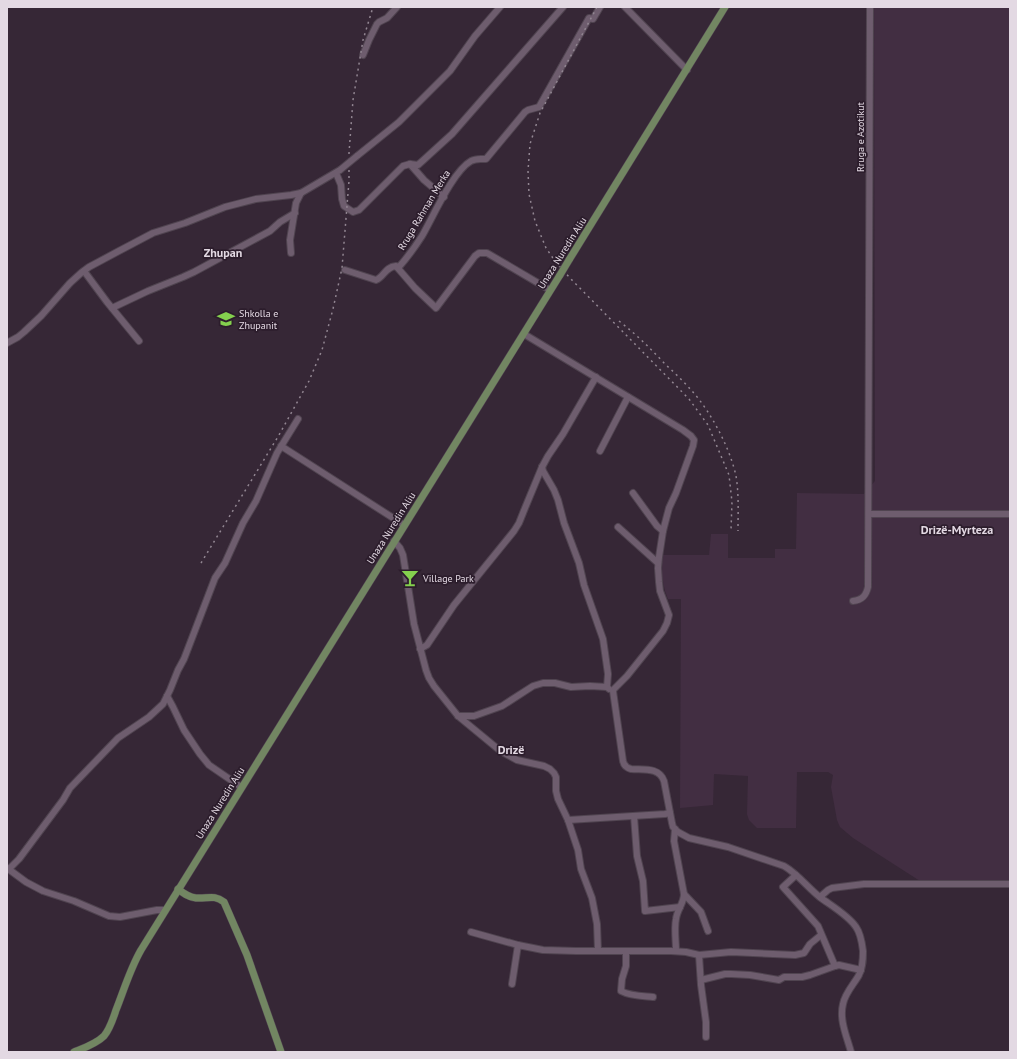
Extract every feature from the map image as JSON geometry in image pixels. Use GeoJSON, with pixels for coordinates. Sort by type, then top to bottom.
{"type":"FeatureCollection","features":[{"type":"Feature","properties":{"kind":"main road","name":"Unaza Nuredin Aliu"},"geometry":{"type":"LineString","coordinates":[[74,1052],[98,1041],[109,1030],[134,961],[524,334],[725,7]]}},
{"type":"Feature","properties":{"kind":"main road"},"geometry":{"type":"LineString","coordinates":[[178,889],[184,894],[197,898],[216,897],[224,902],[247,955],[281,1052]]}},
{"type":"Feature","properties":{"kind":"street"},"geometry":{"type":"LineString","coordinates":[[364,55],[377,24],[387,18],[398,7]]}},
{"type":"Feature","properties":{"kind":"street"},"geometry":{"type":"LineString","coordinates":[[8,341],[18,337],[24,332],[41,316],[70,283],[99,261],[154,233],[185,223],[225,207],[256,199],[300,193],[338,172],[399,122],[450,71],[475,36],[500,7]]}},
{"type":"Feature","properties":{"kind":"street"},"geometry":{"type":"LineString","coordinates":[[338,172],[341,185],[342,203],[344,206],[355,212],[362,208],[404,166],[413,166],[452,134],[563,7]]}},
{"type":"Feature","properties":{"kind":"street","name":"Rruga Rahman Merka"},"geometry":{"type":"LineString","coordinates":[[398,268],[421,237],[460,170],[476,159],[486,159],[525,112],[539,107],[589,18],[593,19],[600,7]]}},
{"type":"Feature","properties":{"kind":"street"},"geometry":{"type":"LineString","coordinates":[[625,7],[687,70]]}},
{"type":"Feature","properties":{"kind":"street","name":"Rruga e Azotikut"},"geometry":{"type":"LineString","coordinates":[[853,601],[862,599],[865,596],[868,587],[870,7]]}},
{"type":"Feature","properties":{"kind":"street"},"geometry":{"type":"LineString","coordinates":[[413,166],[424,180],[444,197]]}},
{"type":"Feature","properties":{"kind":"street"},"geometry":{"type":"LineString","coordinates":[[291,253],[290,240],[296,203],[300,193]]}},
{"type":"Feature","properties":{"kind":"street"},"geometry":{"type":"LineString","coordinates":[[112,308],[148,291],[183,278],[270,231],[280,222],[295,213]]}},
{"type":"Feature","properties":{"kind":"street"},"geometry":{"type":"LineString","coordinates":[[345,270],[378,280],[387,269],[396,266],[406,279],[436,308],[472,259],[479,253],[492,256],[550,290]]}},
{"type":"Feature","properties":{"kind":"street"},"geometry":{"type":"LineString","coordinates":[[84,271],[138,341]]}},
{"type":"Feature","properties":{"kind":"street"},"geometry":{"type":"LineString","coordinates":[[524,334],[683,430],[694,440],[676,493],[669,508],[663,531],[658,563],[658,582],[669,615],[667,623],[663,631],[627,676],[614,689],[624,764],[626,767],[631,769],[651,770],[661,775],[664,781],[672,823],[675,829],[681,834],[689,838],[728,847],[784,866],[845,916],[856,928],[861,939],[863,960],[861,970],[842,1005],[844,1027],[851,1052]]}},
{"type":"Feature","properties":{"kind":"street"},"geometry":{"type":"LineString","coordinates":[[420,648],[427,645],[454,605],[514,531],[519,523],[542,467],[596,377]]}},
{"type":"Feature","properties":{"kind":"street"},"geometry":{"type":"LineString","coordinates":[[600,451],[628,397]]}},
{"type":"Feature","properties":{"kind":"street"},"geometry":{"type":"LineString","coordinates":[[166,910],[157,910],[120,917],[110,916],[74,901],[43,891],[26,882],[8,869],[19,859],[63,800],[70,788],[118,738],[150,717],[163,704],[184,659],[214,578],[224,563],[256,501],[272,462],[298,419]]}},
{"type":"Feature","properties":{"kind":"street"},"geometry":{"type":"LineString","coordinates":[[282,446],[404,525]]}},
{"type":"Feature","properties":{"kind":"street"},"geometry":{"type":"LineString","coordinates":[[542,467],[558,500],[579,563],[584,585],[603,639],[608,674],[607,687]]}},
{"type":"Feature","properties":{"kind":"street"},"geometry":{"type":"LineString","coordinates":[[633,493],[656,526],[663,531]]}},
{"type":"Feature","properties":{"kind":"street"},"geometry":{"type":"LineString","coordinates":[[869,514],[1010,514]]}},
{"type":"Feature","properties":{"kind":"street"},"geometry":{"type":"LineString","coordinates":[[618,527],[658,563]]}},
{"type":"Feature","properties":{"kind":"street"},"geometry":{"type":"LineString","coordinates":[[394,541],[400,548],[403,555],[410,603],[420,648],[429,678],[434,686],[458,716],[506,754],[517,760],[544,766],[550,769],[556,777],[556,791],[558,799],[568,820],[578,850],[581,869],[592,898],[597,924],[598,951]]}},
{"type":"Feature","properties":{"kind":"street"},"geometry":{"type":"LineString","coordinates":[[458,716],[474,716],[502,706],[533,686],[544,683],[555,683],[571,687],[607,687],[614,691]]}},
{"type":"Feature","properties":{"kind":"street"},"geometry":{"type":"LineString","coordinates":[[167,696],[184,730],[208,766],[241,787]]}},
{"type":"Feature","properties":{"kind":"street"},"geometry":{"type":"LineString","coordinates":[[568,820],[670,813]]}},
{"type":"Feature","properties":{"kind":"street"},"geometry":{"type":"LineString","coordinates":[[634,816],[637,856],[643,881],[645,912],[680,907]]}},
{"type":"Feature","properties":{"kind":"street"},"geometry":{"type":"LineString","coordinates":[[675,829],[674,841],[684,894],[684,899],[676,919],[676,951]]}},
{"type":"Feature","properties":{"kind":"street"},"geometry":{"type":"LineString","coordinates":[[796,875],[783,887],[818,926],[835,966]]}},
{"type":"Feature","properties":{"kind":"street"},"geometry":{"type":"LineString","coordinates":[[820,897],[832,888],[864,884],[1010,884]]}},
{"type":"Feature","properties":{"kind":"street"},"geometry":{"type":"LineString","coordinates":[[684,894],[700,912],[708,931]]}},
{"type":"Feature","properties":{"kind":"street"},"geometry":{"type":"LineString","coordinates":[[471,932],[518,945],[543,950],[626,952],[676,951],[699,955],[731,952],[762,954],[778,953],[795,955],[804,953],[813,940],[821,935]]}},
{"type":"Feature","properties":{"kind":"street"},"geometry":{"type":"LineString","coordinates":[[512,984],[518,945]]}},
{"type":"Feature","properties":{"kind":"street"},"geometry":{"type":"LineString","coordinates":[[626,952],[626,966],[622,979],[621,991],[623,993],[653,997]]}},
{"type":"Feature","properties":{"kind":"street"},"geometry":{"type":"LineString","coordinates":[[699,955],[702,998],[706,1022],[706,1037]]}},
{"type":"Feature","properties":{"kind":"street"},"geometry":{"type":"LineString","coordinates":[[701,980],[731,974],[750,975],[779,980],[784,977],[802,977],[810,975],[835,966],[844,966],[861,970]]}},
{"type":"Feature","properties":{"kind":"shaded area"},"geometry":{"type":"Polygon","coordinates":[[[874,7],[1010,7],[1010,881],[920,881],[853,838],[840,827],[837,820],[831,787],[833,775],[828,772],[797,772],[796,828],[757,828],[749,820],[747,814],[748,776],[714,774],[713,805],[680,808],[681,599],[668,599],[662,577],[662,555],[709,555],[711,534],[728,534],[728,558],[775,558],[775,549],[796,549],[797,493],[864,494],[875,481],[874,7]]]}},
{"type":"Feature","properties":{"kind":"railway"},"geometry":{"type":"LineString","coordinates":[[201,563],[279,435],[309,381],[322,350],[342,268],[349,181],[349,153],[353,100],[363,40],[373,7]]}},
{"type":"Feature","properties":{"kind":"railway"},"geometry":{"type":"LineString","coordinates":[[597,7],[540,113],[530,144],[528,171],[529,194],[535,221],[546,248],[555,261],[689,399],[708,425],[729,475],[732,502],[731,530]]}},
{"type":"Feature","properties":{"kind":"railway"},"geometry":{"type":"LineString","coordinates":[[619,321],[644,342],[686,384],[713,420],[729,454],[736,476],[738,496],[738,531]]}},
{"type":"Feature","properties":{"kind":"place","name":"Shkolla e Zhupanit"},"geometry":{"type":"Point","coordinates":[226,319]}},
{"type":"Feature","properties":{"kind":"place","name":"Village Park"},"geometry":{"type":"Point","coordinates":[410,578]}},
{"type":"Feature","properties":{"kind":"district","name":"Zhupan"},"geometry":{"type":"Point","coordinates":[223,252]}},
{"type":"Feature","properties":{"kind":"district","name":"Drizë-Myrteza"},"geometry":{"type":"Point","coordinates":[957,529]}},
{"type":"Feature","properties":{"kind":"district","name":"Drizë"},"geometry":{"type":"Point","coordinates":[511,749]}}]}
